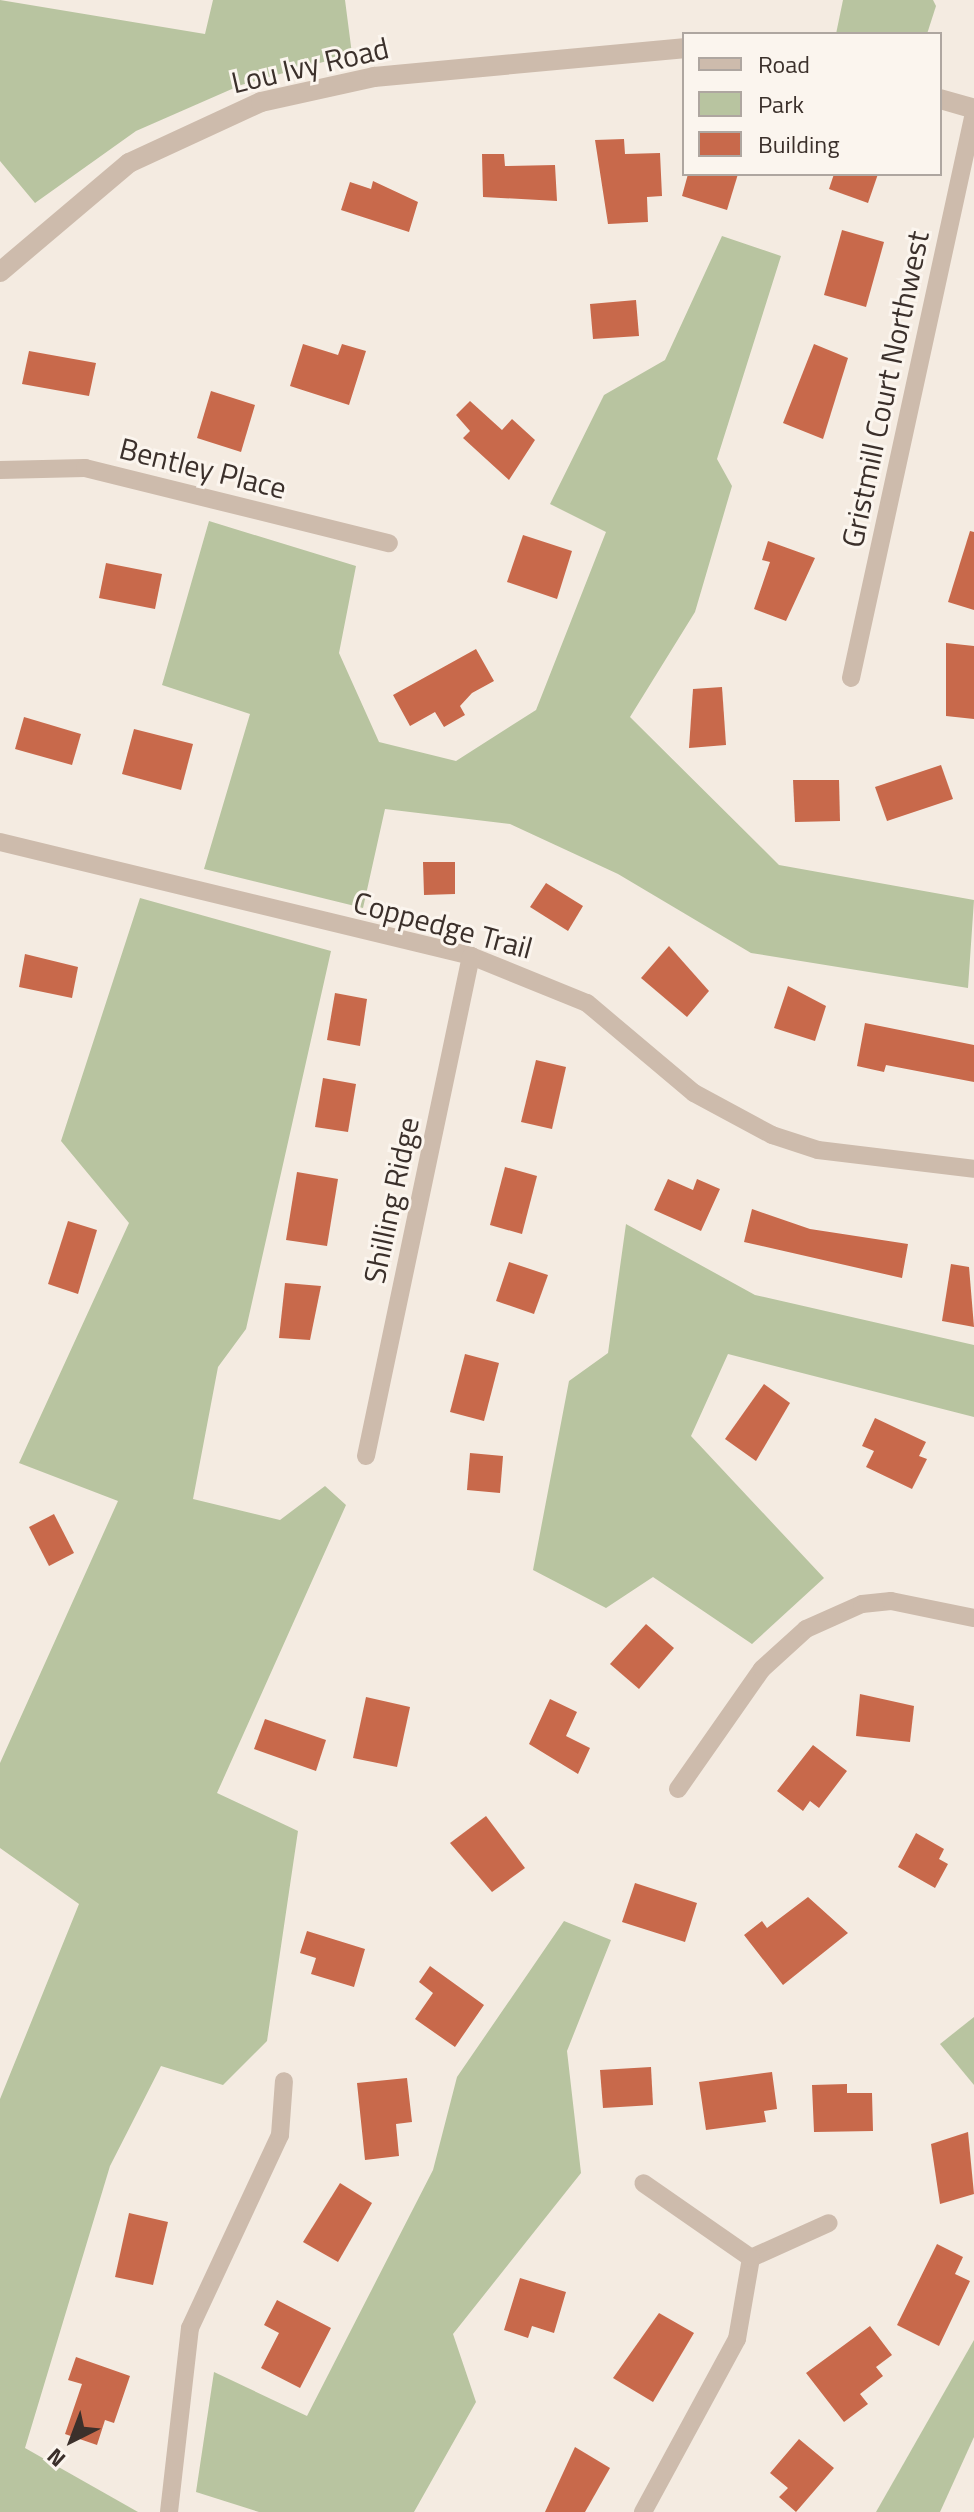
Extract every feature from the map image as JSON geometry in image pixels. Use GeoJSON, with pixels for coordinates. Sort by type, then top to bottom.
{"type":"FeatureCollection","features":[{"type":"Feature","properties":{"kind":"street","name":"Lou Ivy Road"},"geometry":{"type":"LineString","coordinates":[[0,272],[129,163],[261,102],[374,77],[682,48]]}},
{"type":"Feature","properties":{"kind":"street"},"geometry":{"type":"LineString","coordinates":[[942,100],[974,111]]}},
{"type":"Feature","properties":{"kind":"street","name":"Gristmill Court Northwest"},"geometry":{"type":"LineString","coordinates":[[851,678],[974,111]]}},
{"type":"Feature","properties":{"kind":"street","name":"Bentley Place"},"geometry":{"type":"LineString","coordinates":[[0,470],[85,468],[389,543]]}},
{"type":"Feature","properties":{"kind":"street","name":"Coppedge Trail"},"geometry":{"type":"LineString","coordinates":[[0,842],[471,956],[577,997],[694,1093],[772,1135],[818,1150],[974,1169]]}},
{"type":"Feature","properties":{"kind":"street","name":"Shilling Ridge"},"geometry":{"type":"LineString","coordinates":[[366,1456],[471,956]]}},
{"type":"Feature","properties":{"kind":"street"},"geometry":{"type":"LineString","coordinates":[[678,1789],[762,1669],[806,1629],[862,1604],[891,1601],[974,1618]]}},
{"type":"Feature","properties":{"kind":"street"},"geometry":{"type":"LineString","coordinates":[[169,2512],[190,2328],[280,2135],[284,2081]]}},
{"type":"Feature","properties":{"kind":"street"},"geometry":{"type":"LineString","coordinates":[[643,2183],[751,2258]]}},
{"type":"Feature","properties":{"kind":"street"},"geometry":{"type":"LineString","coordinates":[[751,2258],[829,2223]]}},
{"type":"Feature","properties":{"kind":"street"},"geometry":{"type":"LineString","coordinates":[[643,2512],[737,2339],[751,2258]]}},
{"type":"Feature","properties":{"kind":"green space"},"geometry":{"type":"Polygon","coordinates":[[[0,0],[205,34],[213,0],[345,0],[352,54],[241,85],[136,131],[35,203],[0,161],[0,0]]]}},
{"type":"Feature","properties":{"kind":"green space"},"geometry":{"type":"Polygon","coordinates":[[[843,0],[933,0],[936,6],[928,32],[836,32],[843,0]]]}},
{"type":"Feature","properties":{"kind":"green space"},"geometry":{"type":"Polygon","coordinates":[[[722,236],[781,256],[717,459],[732,486],[695,612],[630,717],[779,865],[974,900],[968,988],[751,953],[618,874],[510,824],[385,809],[363,908],[204,869],[250,714],[162,685],[209,521],[356,566],[339,653],[379,742],[456,761],[536,710],[606,532],[550,504],[604,395],[665,360],[722,236]]]}},
{"type":"Feature","properties":{"kind":"green space"},"geometry":{"type":"Polygon","coordinates":[[[140,898],[331,951],[246,1329],[218,1367],[193,1499],[280,1520],[325,1486],[346,1505],[217,1793],[298,1831],[267,2041],[223,2085],[161,2066],[110,2166],[25,2448],[138,2512],[0,2512],[0,2099],[79,1904],[0,1848],[0,1763],[118,1501],[19,1463],[129,1223],[61,1141],[140,898]]]}},
{"type":"Feature","properties":{"kind":"green space"},"geometry":{"type":"Polygon","coordinates":[[[626,1224],[755,1295],[974,1345],[974,1417],[728,1354],[691,1436],[824,1578],[752,1644],[653,1577],[606,1608],[533,1570],[569,1381],[608,1353],[626,1224]]]}},
{"type":"Feature","properties":{"kind":"green space"},"geometry":{"type":"Polygon","coordinates":[[[564,1921],[611,1940],[567,2051],[581,2173],[453,2334],[476,2402],[414,2512],[259,2512],[196,2492],[214,2372],[307,2416],[433,2170],[457,2077],[564,1921]]]}},
{"type":"Feature","properties":{"kind":"green space"},"geometry":{"type":"Polygon","coordinates":[[[974,2017],[974,2085],[940,2044],[974,2017]]]}},
{"type":"Feature","properties":{"kind":"green space"},"geometry":{"type":"Polygon","coordinates":[[[974,2340],[974,2437],[940,2512],[876,2512],[974,2340]]]}},
{"type":"Feature","properties":{"kind":"building"},"geometry":{"type":"Polygon","coordinates":[[[624,139],[625,154],[660,153],[662,196],[647,197],[648,222],[608,224],[595,140],[624,139]]]}},
{"type":"Feature","properties":{"kind":"building"},"geometry":{"type":"Polygon","coordinates":[[[482,154],[504,154],[505,166],[555,165],[557,201],[483,197],[482,154]]]}},
{"type":"Feature","properties":{"kind":"building"},"geometry":{"type":"Polygon","coordinates":[[[687,176],[737,176],[727,210],[682,196],[687,176]]]}},
{"type":"Feature","properties":{"kind":"building"},"geometry":{"type":"Polygon","coordinates":[[[833,176],[877,176],[868,203],[829,189],[833,176]]]}},
{"type":"Feature","properties":{"kind":"building"},"geometry":{"type":"Polygon","coordinates":[[[373,181],[418,202],[409,232],[341,210],[350,182],[371,189],[373,181]]]}},
{"type":"Feature","properties":{"kind":"building"},"geometry":{"type":"Polygon","coordinates":[[[842,230],[884,242],[866,307],[824,295],[842,230]]]}},
{"type":"Feature","properties":{"kind":"building"},"geometry":{"type":"Polygon","coordinates":[[[636,300],[639,336],[593,339],[590,304],[636,300]]]}},
{"type":"Feature","properties":{"kind":"building"},"geometry":{"type":"Polygon","coordinates":[[[303,344],[338,355],[342,344],[366,351],[349,405],[290,386],[303,344]]]}},
{"type":"Feature","properties":{"kind":"building"},"geometry":{"type":"Polygon","coordinates":[[[814,344],[848,358],[823,439],[783,423],[814,344]]]}},
{"type":"Feature","properties":{"kind":"building"},"geometry":{"type":"Polygon","coordinates":[[[29,351],[96,363],[89,396],[22,384],[29,351]]]}},
{"type":"Feature","properties":{"kind":"building"},"geometry":{"type":"Polygon","coordinates":[[[211,391],[255,405],[241,452],[197,438],[211,391]]]}},
{"type":"Feature","properties":{"kind":"building"},"geometry":{"type":"Polygon","coordinates":[[[470,401],[502,430],[512,419],[535,440],[509,480],[463,438],[470,431],[456,415],[470,401]]]}},
{"type":"Feature","properties":{"kind":"building"},"geometry":{"type":"Polygon","coordinates":[[[970,531],[974,532],[974,610],[948,602],[970,531]]]}},
{"type":"Feature","properties":{"kind":"building"},"geometry":{"type":"Polygon","coordinates":[[[523,535],[572,551],[557,599],[507,582],[523,535]]]}},
{"type":"Feature","properties":{"kind":"building"},"geometry":{"type":"Polygon","coordinates":[[[768,541],[815,558],[786,621],[754,609],[770,562],[762,560],[768,541]]]}},
{"type":"Feature","properties":{"kind":"building"},"geometry":{"type":"Polygon","coordinates":[[[106,563],[162,574],[155,609],[99,598],[106,563]]]}},
{"type":"Feature","properties":{"kind":"building"},"geometry":{"type":"Polygon","coordinates":[[[946,643],[974,646],[974,719],[946,716],[946,643]]]}},
{"type":"Feature","properties":{"kind":"building"},"geometry":{"type":"Polygon","coordinates":[[[476,649],[494,681],[472,693],[460,706],[465,715],[444,727],[435,712],[410,726],[393,695],[476,649]]]}},
{"type":"Feature","properties":{"kind":"building"},"geometry":{"type":"Polygon","coordinates":[[[722,687],[726,745],[689,748],[693,689],[722,687]]]}},
{"type":"Feature","properties":{"kind":"building"},"geometry":{"type":"Polygon","coordinates":[[[24,717],[81,734],[72,765],[15,749],[24,717]]]}},
{"type":"Feature","properties":{"kind":"building"},"geometry":{"type":"Polygon","coordinates":[[[134,729],[193,744],[181,790],[122,774],[134,729]]]}},
{"type":"Feature","properties":{"kind":"building"},"geometry":{"type":"Polygon","coordinates":[[[941,765],[953,799],[887,821],[875,787],[941,765]]]}},
{"type":"Feature","properties":{"kind":"building"},"geometry":{"type":"Polygon","coordinates":[[[793,780],[839,780],[840,821],[795,822],[793,780]]]}},
{"type":"Feature","properties":{"kind":"building"},"geometry":{"type":"Polygon","coordinates":[[[423,862],[455,862],[455,894],[424,895],[423,862]]]}},
{"type":"Feature","properties":{"kind":"building"},"geometry":{"type":"Polygon","coordinates":[[[546,883],[583,906],[568,931],[530,907],[546,883]]]}},
{"type":"Feature","properties":{"kind":"building"},"geometry":{"type":"Polygon","coordinates":[[[669,946],[709,991],[687,1017],[641,978],[669,946]]]}},
{"type":"Feature","properties":{"kind":"building"},"geometry":{"type":"Polygon","coordinates":[[[25,954],[78,967],[72,998],[19,987],[25,954]]]}},
{"type":"Feature","properties":{"kind":"building"},"geometry":{"type":"Polygon","coordinates":[[[788,986],[826,1006],[815,1041],[774,1028],[788,986]]]}},
{"type":"Feature","properties":{"kind":"building"},"geometry":{"type":"Polygon","coordinates":[[[335,993],[367,999],[360,1046],[327,1040],[335,993]]]}},
{"type":"Feature","properties":{"kind":"building"},"geometry":{"type":"Polygon","coordinates":[[[865,1023],[974,1045],[974,1082],[886,1065],[884,1072],[857,1066],[865,1023]]]}},
{"type":"Feature","properties":{"kind":"building"},"geometry":{"type":"Polygon","coordinates":[[[536,1060],[566,1067],[552,1129],[521,1122],[536,1060]]]}},
{"type":"Feature","properties":{"kind":"building"},"geometry":{"type":"Polygon","coordinates":[[[323,1078],[356,1084],[348,1132],[315,1127],[323,1078]]]}},
{"type":"Feature","properties":{"kind":"building"},"geometry":{"type":"Polygon","coordinates":[[[505,1167],[537,1176],[522,1234],[490,1225],[505,1167]]]}},
{"type":"Feature","properties":{"kind":"building"},"geometry":{"type":"Polygon","coordinates":[[[297,1172],[338,1179],[327,1246],[286,1240],[297,1172]]]}},
{"type":"Feature","properties":{"kind":"building"},"geometry":{"type":"Polygon","coordinates":[[[668,1179],[693,1190],[697,1179],[720,1189],[701,1231],[654,1210],[668,1179]]]}},
{"type":"Feature","properties":{"kind":"building"},"geometry":{"type":"Polygon","coordinates":[[[752,1209],[810,1229],[908,1244],[902,1278],[744,1242],[752,1209]]]}},
{"type":"Feature","properties":{"kind":"building"},"geometry":{"type":"Polygon","coordinates":[[[68,1221],[97,1230],[78,1294],[48,1284],[68,1221]]]}},
{"type":"Feature","properties":{"kind":"building"},"geometry":{"type":"Polygon","coordinates":[[[509,1262],[548,1275],[534,1314],[496,1301],[509,1262]]]}},
{"type":"Feature","properties":{"kind":"building"},"geometry":{"type":"Polygon","coordinates":[[[951,1264],[969,1267],[974,1327],[942,1321],[951,1264]]]}},
{"type":"Feature","properties":{"kind":"building"},"geometry":{"type":"Polygon","coordinates":[[[285,1283],[321,1286],[310,1340],[279,1338],[285,1283]]]}},
{"type":"Feature","properties":{"kind":"building"},"geometry":{"type":"Polygon","coordinates":[[[465,1354],[499,1363],[484,1421],[450,1412],[465,1354]]]}},
{"type":"Feature","properties":{"kind":"building"},"geometry":{"type":"Polygon","coordinates":[[[764,1384],[790,1403],[756,1461],[725,1439],[764,1384]]]}},
{"type":"Feature","properties":{"kind":"building"},"geometry":{"type":"Polygon","coordinates":[[[875,1418],[926,1442],[919,1456],[927,1459],[912,1489],[866,1467],[874,1451],[862,1446],[875,1418]]]}},
{"type":"Feature","properties":{"kind":"building"},"geometry":{"type":"Polygon","coordinates":[[[470,1453],[503,1456],[500,1493],[467,1490],[470,1453]]]}},
{"type":"Feature","properties":{"kind":"building"},"geometry":{"type":"Polygon","coordinates":[[[54,1514],[74,1553],[49,1566],[29,1527],[54,1514]]]}},
{"type":"Feature","properties":{"kind":"building"},"geometry":{"type":"Polygon","coordinates":[[[646,1624],[674,1648],[639,1689],[610,1664],[646,1624]]]}},
{"type":"Feature","properties":{"kind":"building"},"geometry":{"type":"Polygon","coordinates":[[[860,1694],[914,1706],[910,1742],[856,1736],[860,1694]]]}},
{"type":"Feature","properties":{"kind":"building"},"geometry":{"type":"Polygon","coordinates":[[[366,1697],[410,1707],[397,1767],[353,1758],[366,1697]]]}},
{"type":"Feature","properties":{"kind":"building"},"geometry":{"type":"Polygon","coordinates":[[[550,1699],[577,1712],[566,1736],[590,1748],[578,1774],[529,1744],[550,1699]]]}},
{"type":"Feature","properties":{"kind":"building"},"geometry":{"type":"Polygon","coordinates":[[[265,1719],[326,1740],[316,1771],[254,1749],[265,1719]]]}},
{"type":"Feature","properties":{"kind":"building"},"geometry":{"type":"Polygon","coordinates":[[[813,1745],[847,1771],[819,1808],[810,1801],[803,1811],[777,1791],[813,1745]]]}},
{"type":"Feature","properties":{"kind":"building"},"geometry":{"type":"Polygon","coordinates":[[[486,1816],[525,1868],[492,1892],[450,1843],[486,1816]]]}},
{"type":"Feature","properties":{"kind":"building"},"geometry":{"type":"Polygon","coordinates":[[[916,1833],[944,1849],[939,1859],[948,1864],[935,1888],[898,1867],[916,1833]]]}},
{"type":"Feature","properties":{"kind":"building"},"geometry":{"type":"Polygon","coordinates":[[[635,1883],[697,1903],[685,1942],[622,1922],[635,1883]]]}},
{"type":"Feature","properties":{"kind":"building"},"geometry":{"type":"Polygon","coordinates":[[[808,1897],[848,1933],[783,1985],[744,1935],[762,1921],[767,1928],[808,1897]]]}},
{"type":"Feature","properties":{"kind":"building"},"geometry":{"type":"Polygon","coordinates":[[[307,1931],[365,1949],[354,1987],[311,1974],[316,1958],[300,1953],[307,1931]]]}},
{"type":"Feature","properties":{"kind":"building"},"geometry":{"type":"Polygon","coordinates":[[[430,1966],[484,2005],[455,2047],[415,2019],[433,1993],[419,1982],[430,1966]]]}},
{"type":"Feature","properties":{"kind":"building"},"geometry":{"type":"Polygon","coordinates":[[[651,2067],[653,2105],[603,2108],[600,2070],[651,2067]]]}},
{"type":"Feature","properties":{"kind":"building"},"geometry":{"type":"Polygon","coordinates":[[[772,2072],[777,2109],[764,2111],[766,2122],[706,2130],[699,2082],[772,2072]]]}},
{"type":"Feature","properties":{"kind":"building"},"geometry":{"type":"Polygon","coordinates":[[[407,2078],[412,2122],[396,2124],[399,2156],[365,2160],[357,2083],[407,2078]]]}},
{"type":"Feature","properties":{"kind":"building"},"geometry":{"type":"Polygon","coordinates":[[[847,2084],[847,2093],[872,2093],[873,2131],[814,2132],[812,2085],[847,2084]]]}},
{"type":"Feature","properties":{"kind":"building"},"geometry":{"type":"Polygon","coordinates":[[[968,2132],[974,2194],[940,2204],[931,2144],[968,2132]]]}},
{"type":"Feature","properties":{"kind":"building"},"geometry":{"type":"Polygon","coordinates":[[[340,2183],[372,2203],[338,2262],[303,2242],[340,2183]]]}},
{"type":"Feature","properties":{"kind":"building"},"geometry":{"type":"Polygon","coordinates":[[[129,2213],[168,2222],[153,2285],[115,2277],[129,2213]]]}},
{"type":"Feature","properties":{"kind":"building"},"geometry":{"type":"Polygon","coordinates":[[[937,2244],[963,2257],[955,2274],[970,2281],[939,2346],[897,2325],[937,2244]]]}},
{"type":"Feature","properties":{"kind":"building"},"geometry":{"type":"Polygon","coordinates":[[[520,2278],[566,2292],[554,2333],[532,2326],[528,2338],[504,2330],[520,2278]]]}},
{"type":"Feature","properties":{"kind":"building"},"geometry":{"type":"Polygon","coordinates":[[[277,2300],[331,2328],[300,2388],[261,2368],[279,2333],[264,2325],[277,2300]]]}},
{"type":"Feature","properties":{"kind":"building"},"geometry":{"type":"Polygon","coordinates":[[[659,2313],[694,2333],[653,2402],[613,2378],[659,2313]]]}},
{"type":"Feature","properties":{"kind":"building"},"geometry":{"type":"Polygon","coordinates":[[[870,2326],[892,2355],[876,2367],[883,2376],[860,2394],[868,2404],[844,2422],[806,2373],[870,2326]]]}},
{"type":"Feature","properties":{"kind":"building"},"geometry":{"type":"Polygon","coordinates":[[[76,2357],[130,2376],[114,2423],[105,2420],[97,2445],[65,2434],[82,2384],[68,2380],[76,2357]]]}},
{"type":"Feature","properties":{"kind":"building"},"geometry":{"type":"Polygon","coordinates":[[[799,2439],[834,2468],[796,2512],[779,2497],[788,2488],[770,2473],[799,2439]]]}},
{"type":"Feature","properties":{"kind":"building"},"geometry":{"type":"Polygon","coordinates":[[[575,2447],[610,2468],[585,2512],[545,2512],[575,2447]]]}}]}
